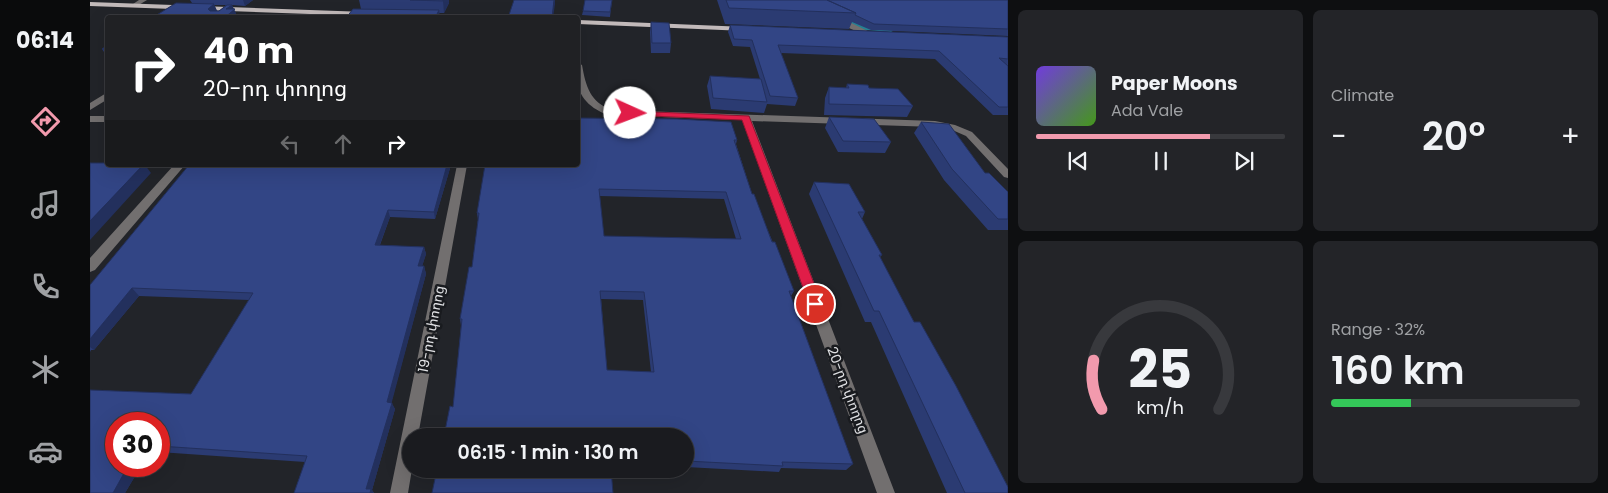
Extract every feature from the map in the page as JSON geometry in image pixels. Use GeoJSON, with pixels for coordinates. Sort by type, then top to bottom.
{"type":"FeatureCollection","features":[{"type":"Feature","properties":{"kind":"main road"},"geometry":{"type":"LineString","coordinates":[[90,4],[377,14]]}},
{"type":"Feature","properties":{"kind":"main road"},"geometry":{"type":"LineString","coordinates":[[580,22],[757,29]]}},
{"type":"Feature","properties":{"kind":"main road"},"geometry":{"type":"LineString","coordinates":[[843,33],[880,34]]}},
{"type":"Feature","properties":{"kind":"street"},"geometry":{"type":"LineString","coordinates":[[135,5],[144,0]]}},
{"type":"Feature","properties":{"kind":"street"},"geometry":{"type":"LineString","coordinates":[[221,15],[230,9]]}},
{"type":"Feature","properties":{"kind":"street"},"geometry":{"type":"LineString","coordinates":[[828,15],[870,34]]}},
{"type":"Feature","properties":{"kind":"street"},"geometry":{"type":"LineString","coordinates":[[581,95],[592,104],[611,113],[935,124],[952,127],[969,134],[1008,175]]}},
{"type":"Feature","properties":{"kind":"street"},"geometry":{"type":"LineString","coordinates":[[90,107],[105,97]]}},
{"type":"Feature","properties":{"kind":"street","name":"20-րդ փողոց"},"geometry":{"type":"LineString","coordinates":[[746,118],[886,493]]}},
{"type":"Feature","properties":{"kind":"street"},"geometry":{"type":"LineString","coordinates":[[90,119],[105,119]]}},
{"type":"Feature","properties":{"kind":"street"},"geometry":{"type":"LineString","coordinates":[[90,267],[178,167]]}},
{"type":"Feature","properties":{"kind":"street","name":"19-րդ փողոց"},"geometry":{"type":"LineString","coordinates":[[398,493],[462,167]]}},
{"type":"Feature","properties":{"kind":"building"},"geometry":{"type":"Polygon","coordinates":[[[410,0],[443,0],[443,1],[410,0]]]}},
{"type":"Feature","properties":{"kind":"building"},"geometry":{"type":"Polygon","coordinates":[[[514,0],[554,0],[552,15],[509,15],[514,0]]]}},
{"type":"Feature","properties":{"kind":"building"},"geometry":{"type":"Polygon","coordinates":[[[585,0],[612,0],[610,12],[583,11],[585,0]]]}},
{"type":"Feature","properties":{"kind":"building"},"geometry":{"type":"Polygon","coordinates":[[[726,0],[827,0],[856,13],[729,8],[726,0]]]}},
{"type":"Feature","properties":{"kind":"building"},"geometry":{"type":"Polygon","coordinates":[[[827,0],[1008,0],[1008,29],[874,24],[855,15],[856,13],[827,0]]]}},
{"type":"Feature","properties":{"kind":"building"},"geometry":{"type":"Polygon","coordinates":[[[176,3],[214,4],[208,9],[210,11],[219,11],[227,5],[232,5],[226,9],[235,9],[228,15],[157,15],[176,3]]]}},
{"type":"Feature","properties":{"kind":"building"},"geometry":{"type":"Polygon","coordinates":[[[353,9],[439,10],[436,15],[348,15],[353,9]]]}},
{"type":"Feature","properties":{"kind":"building"},"geometry":{"type":"Polygon","coordinates":[[[651,22],[669,23],[671,43],[652,43],[651,22]]]}},
{"type":"Feature","properties":{"kind":"building"},"geometry":{"type":"Polygon","coordinates":[[[730,25],[1008,37],[1008,59],[999,58],[1008,66],[1008,107],[999,107],[939,51],[778,45],[798,98],[770,96],[752,40],[734,39],[730,25]]]}},
{"type":"Feature","properties":{"kind":"building"},"geometry":{"type":"Polygon","coordinates":[[[710,76],[761,79],[767,102],[713,98],[710,76]]]}},
{"type":"Feature","properties":{"kind":"building"},"geometry":{"type":"Polygon","coordinates":[[[847,84],[868,85],[869,88],[898,89],[913,106],[829,104],[829,87],[849,88],[847,84]]]}},
{"type":"Feature","properties":{"kind":"building"},"geometry":{"type":"Polygon","coordinates":[[[829,117],[874,119],[891,142],[843,141],[829,117]]]}},
{"type":"Feature","properties":{"kind":"building"},"geometry":{"type":"Polygon","coordinates":[[[580,118],[677,119],[731,122],[737,140],[734,140],[752,194],[754,194],[772,242],[775,242],[794,291],[789,291],[853,464],[782,462],[783,466],[694,461],[694,428],[446,428],[450,406],[453,407],[462,319],[460,319],[469,267],[472,267],[479,213],[477,213],[485,167],[580,167],[580,118]],[[599,189],[604,236],[741,239],[726,192],[599,189]],[[600,291],[607,370],[654,372],[644,292],[600,291]]]}},
{"type":"Feature","properties":{"kind":"building"},"geometry":{"type":"Polygon","coordinates":[[[921,122],[949,124],[985,173],[989,173],[1008,192],[1008,219],[998,219],[952,169],[921,122]]]}},
{"type":"Feature","properties":{"kind":"building"},"geometry":{"type":"Polygon","coordinates":[[[90,163],[105,163],[105,167],[141,167],[90,221],[90,163]]]}},
{"type":"Feature","properties":{"kind":"building"},"geometry":{"type":"Polygon","coordinates":[[[187,167],[446,167],[434,212],[388,210],[375,245],[424,247],[418,266],[424,266],[387,402],[392,403],[366,489],[371,489],[370,493],[294,493],[307,456],[170,447],[170,412],[105,412],[105,477],[122,477],[113,493],[90,493],[90,390],[191,394],[253,293],[132,288],[90,339],[90,285],[187,167]]]}},
{"type":"Feature","properties":{"kind":"building"},"geometry":{"type":"Polygon","coordinates":[[[814,182],[849,184],[865,212],[858,212],[882,255],[879,255],[914,322],[920,322],[956,386],[1008,487],[1008,493],[965,493],[879,311],[874,311],[814,182]]]}},
{"type":"Feature","properties":{"kind":"building"},"geometry":{"type":"Polygon","coordinates":[[[435,478],[612,478],[613,493],[432,493],[435,478]]]}},
{"type":"Feature","properties":{"kind":"waterway"},"geometry":{"type":"LineString","coordinates":[[804,0],[859,26],[891,28]]}},
{"type":"Feature","properties":{"kind":"route"},"geometry":{"type":"LineString","coordinates":[[630,113],[746,118],[815,304]]}}]}
